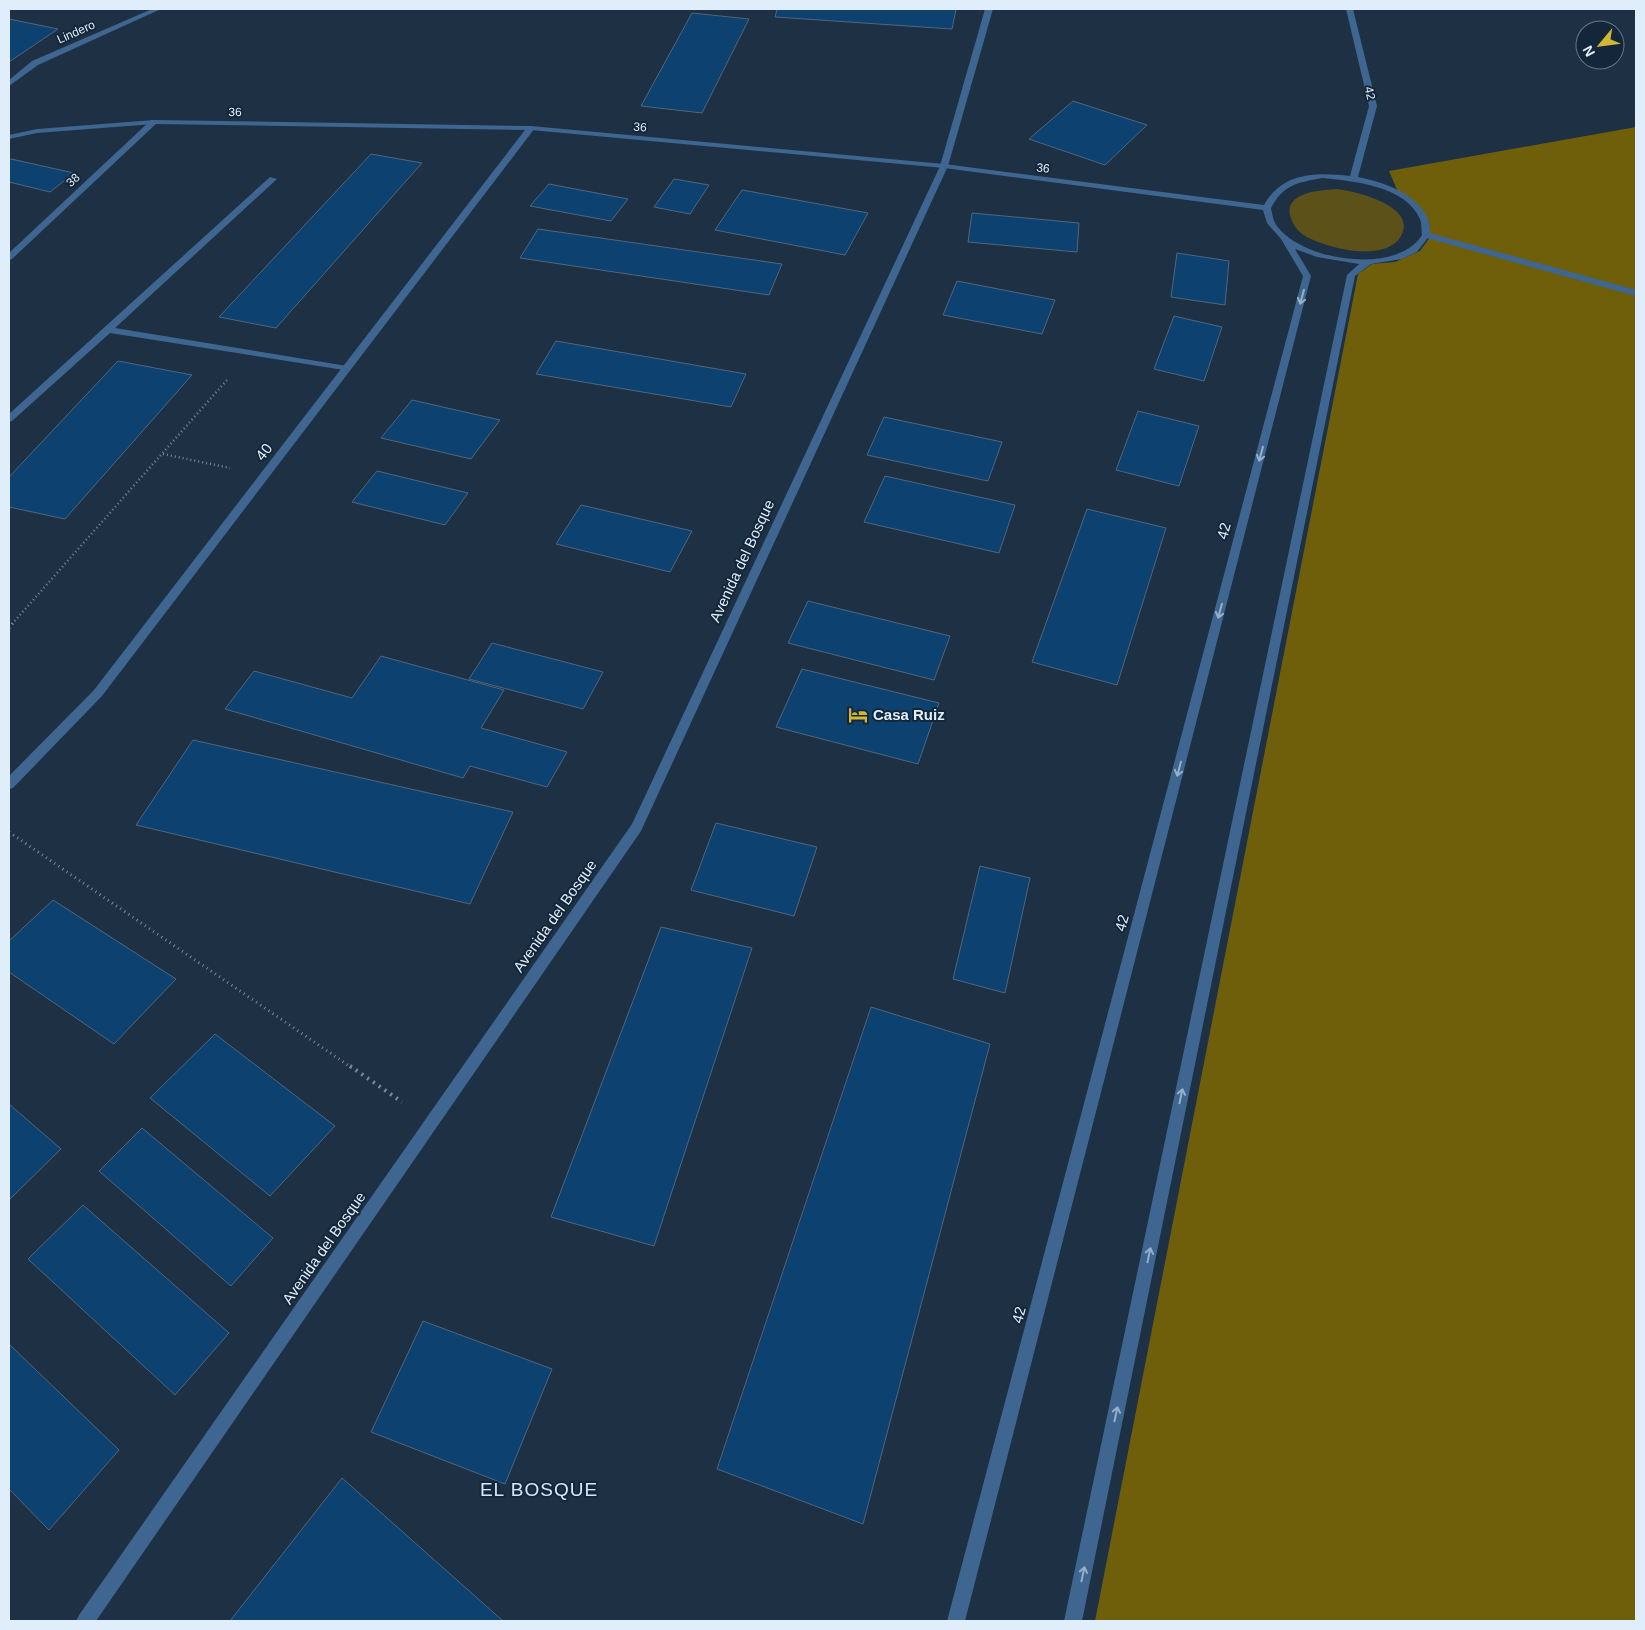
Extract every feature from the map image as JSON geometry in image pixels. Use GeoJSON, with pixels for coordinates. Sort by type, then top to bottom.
{"type":"FeatureCollection","features":[{"type":"Feature","properties":{"kind":"street","name":"Lindero"},"geometry":{"type":"LineString","coordinates":[[9,84],[35,63],[157,9]]}},
{"type":"Feature","properties":{"kind":"street","name":"Avenida del Bosque"},"geometry":{"type":"LineString","coordinates":[[85,1621],[637,827],[944,166],[989,9]]}},
{"type":"Feature","properties":{"kind":"street","name":"42"},"geometry":{"type":"LineString","coordinates":[[1350,9],[1373,106],[1354,178]]}},
{"type":"Feature","properties":{"kind":"street","name":"36"},"geometry":{"type":"LineString","coordinates":[[9,137],[37,131],[154,122],[531,128],[944,166],[1267,208]]}},
{"type":"Feature","properties":{"kind":"street","name":"38"},"geometry":{"type":"LineString","coordinates":[[9,257],[154,122]]}},
{"type":"Feature","properties":{"kind":"street","name":"40"},"geometry":{"type":"LineString","coordinates":[[9,784],[98,693],[531,128]]}},
{"type":"Feature","properties":{"kind":"street"},"geometry":{"type":"LineString","coordinates":[[1267,208],[1274,192],[1293,181],[1322,176],[1354,178],[1384,187],[1409,201],[1424,218],[1426,235],[1636,293]]}},
{"type":"Feature","properties":{"kind":"street"},"geometry":{"type":"LineString","coordinates":[[9,419],[273,179]]}},
{"type":"Feature","properties":{"kind":"street","name":"42"},"geometry":{"type":"LineString","coordinates":[[956,1621],[1307,276],[1284,238],[1271,223],[1267,208]]}},
{"type":"Feature","properties":{"kind":"street","name":"42"},"geometry":{"type":"LineString","coordinates":[[1284,238],[1301,248],[1322,256],[1344,261],[1367,263],[1396,259],[1416,249],[1426,235]]}},
{"type":"Feature","properties":{"kind":"street"},"geometry":{"type":"LineString","coordinates":[[1073,1621],[1350,275],[1367,263]]}},
{"type":"Feature","properties":{"kind":"street"},"geometry":{"type":"LineString","coordinates":[[108,330],[347,369]]}},
{"type":"Feature","properties":{"kind":"path"},"geometry":{"type":"LineString","coordinates":[[9,628],[250,353]]}},
{"type":"Feature","properties":{"kind":"path"},"geometry":{"type":"LineString","coordinates":[[162,454],[265,475]]}},
{"type":"Feature","properties":{"kind":"path"},"geometry":{"type":"LineString","coordinates":[[9,832],[432,1122]]}},
{"type":"Feature","properties":{"kind":"shaded area"},"geometry":{"type":"Polygon","coordinates":[[[1636,127],[1636,1621],[1095,1621],[1358,274],[1372,264],[1395,262],[1420,251],[1430,237],[1429,222],[1420,208],[1398,192],[1389,171],[1636,127]]]}},
{"type":"Feature","properties":{"kind":"shaded area"},"geometry":{"type":"Polygon","coordinates":[[[1337,189],[1370,197],[1393,208],[1401,216],[1404,225],[1401,236],[1393,245],[1382,249],[1353,251],[1324,244],[1302,234],[1294,226],[1290,215],[1290,207],[1293,201],[1306,194],[1337,189]]]}},
{"type":"Feature","properties":{"kind":"building"},"geometry":{"type":"Polygon","coordinates":[[[777,9],[956,9],[952,29],[775,17],[777,9]]]}},
{"type":"Feature","properties":{"kind":"building"},"geometry":{"type":"Polygon","coordinates":[[[692,13],[749,19],[702,113],[641,106],[692,13]]]}},
{"type":"Feature","properties":{"kind":"building"},"geometry":{"type":"Polygon","coordinates":[[[9,19],[58,29],[9,62],[9,19]]]}},
{"type":"Feature","properties":{"kind":"building"},"geometry":{"type":"Polygon","coordinates":[[[1073,101],[1147,125],[1105,165],[1029,139],[1073,101]]]}},
{"type":"Feature","properties":{"kind":"building"},"geometry":{"type":"Polygon","coordinates":[[[371,154],[422,163],[276,328],[219,317],[371,154]]]}},
{"type":"Feature","properties":{"kind":"building"},"geometry":{"type":"Polygon","coordinates":[[[9,160],[74,173],[50,192],[9,182],[9,160]]]}},
{"type":"Feature","properties":{"kind":"building"},"geometry":{"type":"Polygon","coordinates":[[[674,179],[709,185],[690,214],[654,207],[674,179]]]}},
{"type":"Feature","properties":{"kind":"building"},"geometry":{"type":"Polygon","coordinates":[[[549,184],[628,199],[611,221],[530,206],[549,184]]]}},
{"type":"Feature","properties":{"kind":"building"},"geometry":{"type":"Polygon","coordinates":[[[742,190],[868,213],[845,255],[715,230],[742,190]]]}},
{"type":"Feature","properties":{"kind":"building"},"geometry":{"type":"Polygon","coordinates":[[[972,213],[1079,223],[1077,252],[968,242],[972,213]]]}},
{"type":"Feature","properties":{"kind":"building"},"geometry":{"type":"Polygon","coordinates":[[[538,229],[782,264],[769,295],[520,258],[538,229]]]}},
{"type":"Feature","properties":{"kind":"building"},"geometry":{"type":"Polygon","coordinates":[[[1177,253],[1229,261],[1225,305],[1171,297],[1177,253]]]}},
{"type":"Feature","properties":{"kind":"building"},"geometry":{"type":"Polygon","coordinates":[[[957,281],[1055,300],[1042,334],[943,315],[957,281]]]}},
{"type":"Feature","properties":{"kind":"building"},"geometry":{"type":"Polygon","coordinates":[[[1174,316],[1222,327],[1204,381],[1154,369],[1174,316]]]}},
{"type":"Feature","properties":{"kind":"building"},"geometry":{"type":"Polygon","coordinates":[[[556,341],[746,374],[731,407],[536,374],[556,341]]]}},
{"type":"Feature","properties":{"kind":"building"},"geometry":{"type":"Polygon","coordinates":[[[118,361],[192,375],[65,519],[9,507],[9,477],[118,361]]]}},
{"type":"Feature","properties":{"kind":"building"},"geometry":{"type":"Polygon","coordinates":[[[412,400],[500,420],[471,459],[381,438],[412,400]]]}},
{"type":"Feature","properties":{"kind":"building"},"geometry":{"type":"Polygon","coordinates":[[[1138,411],[1199,426],[1179,486],[1116,470],[1138,411]]]}},
{"type":"Feature","properties":{"kind":"building"},"geometry":{"type":"Polygon","coordinates":[[[884,417],[1002,442],[988,481],[867,455],[884,417]]]}},
{"type":"Feature","properties":{"kind":"building"},"geometry":{"type":"Polygon","coordinates":[[[377,471],[468,493],[445,525],[352,502],[377,471]]]}},
{"type":"Feature","properties":{"kind":"building"},"geometry":{"type":"Polygon","coordinates":[[[885,476],[1015,505],[999,553],[864,522],[885,476]]]}},
{"type":"Feature","properties":{"kind":"building"},"geometry":{"type":"Polygon","coordinates":[[[581,505],[692,531],[670,572],[556,544],[581,505]]]}},
{"type":"Feature","properties":{"kind":"building"},"geometry":{"type":"Polygon","coordinates":[[[1087,509],[1166,528],[1117,685],[1032,662],[1087,509]]]}},
{"type":"Feature","properties":{"kind":"building"},"geometry":{"type":"Polygon","coordinates":[[[808,601],[950,636],[934,680],[788,643],[808,601]]]}},
{"type":"Feature","properties":{"kind":"building"},"geometry":{"type":"Polygon","coordinates":[[[492,643],[603,672],[583,709],[469,679],[492,643]]]}},
{"type":"Feature","properties":{"kind":"building"},"geometry":{"type":"Polygon","coordinates":[[[381,656],[504,690],[481,728],[567,752],[547,787],[470,766],[463,778],[225,709],[254,671],[352,698],[381,656]]]}},
{"type":"Feature","properties":{"kind":"building","name":"Casa Ruiz"},"geometry":{"type":"Polygon","coordinates":[[[802,669],[939,703],[918,764],[776,727],[802,669]]]}},
{"type":"Feature","properties":{"kind":"building"},"geometry":{"type":"Polygon","coordinates":[[[193,740],[513,812],[470,904],[136,825],[193,740]]]}},
{"type":"Feature","properties":{"kind":"building"},"geometry":{"type":"Polygon","coordinates":[[[716,823],[817,847],[794,916],[691,890],[716,823]]]}},
{"type":"Feature","properties":{"kind":"building"},"geometry":{"type":"Polygon","coordinates":[[[980,866],[1030,878],[1005,993],[953,979],[980,866]]]}},
{"type":"Feature","properties":{"kind":"building"},"geometry":{"type":"Polygon","coordinates":[[[53,900],[176,979],[114,1044],[9,972],[9,941],[53,900]]]}},
{"type":"Feature","properties":{"kind":"building"},"geometry":{"type":"Polygon","coordinates":[[[661,927],[752,948],[654,1246],[551,1217],[661,927]]]}},
{"type":"Feature","properties":{"kind":"building"},"geometry":{"type":"Polygon","coordinates":[[[871,1007],[990,1044],[863,1524],[717,1469],[871,1007]]]}},
{"type":"Feature","properties":{"kind":"building"},"geometry":{"type":"Polygon","coordinates":[[[215,1034],[335,1126],[270,1196],[150,1098],[215,1034]]]}},
{"type":"Feature","properties":{"kind":"building"},"geometry":{"type":"Polygon","coordinates":[[[9,1104],[61,1149],[9,1200],[9,1104]]]}},
{"type":"Feature","properties":{"kind":"building"},"geometry":{"type":"Polygon","coordinates":[[[142,1128],[273,1238],[231,1286],[99,1171],[142,1128]]]}},
{"type":"Feature","properties":{"kind":"building"},"geometry":{"type":"Polygon","coordinates":[[[83,1205],[229,1333],[175,1395],[28,1259],[83,1205]]]}},
{"type":"Feature","properties":{"kind":"building"},"geometry":{"type":"Polygon","coordinates":[[[423,1321],[552,1369],[505,1484],[371,1432],[423,1321]]]}},
{"type":"Feature","properties":{"kind":"building"},"geometry":{"type":"Polygon","coordinates":[[[9,1344],[119,1450],[49,1530],[9,1489],[9,1344]]]}},
{"type":"Feature","properties":{"kind":"building"},"geometry":{"type":"Polygon","coordinates":[[[342,1478],[503,1621],[230,1621],[342,1478]]]}},
{"type":"Feature","properties":{"kind":"place","name":"Casa Ruiz"},"geometry":{"type":"Point","coordinates":[858,715]}},
{"type":"Feature","properties":{"kind":"district","name":"EL BOSQUE"},"geometry":{"type":"Point","coordinates":[539,1489]}}]}
